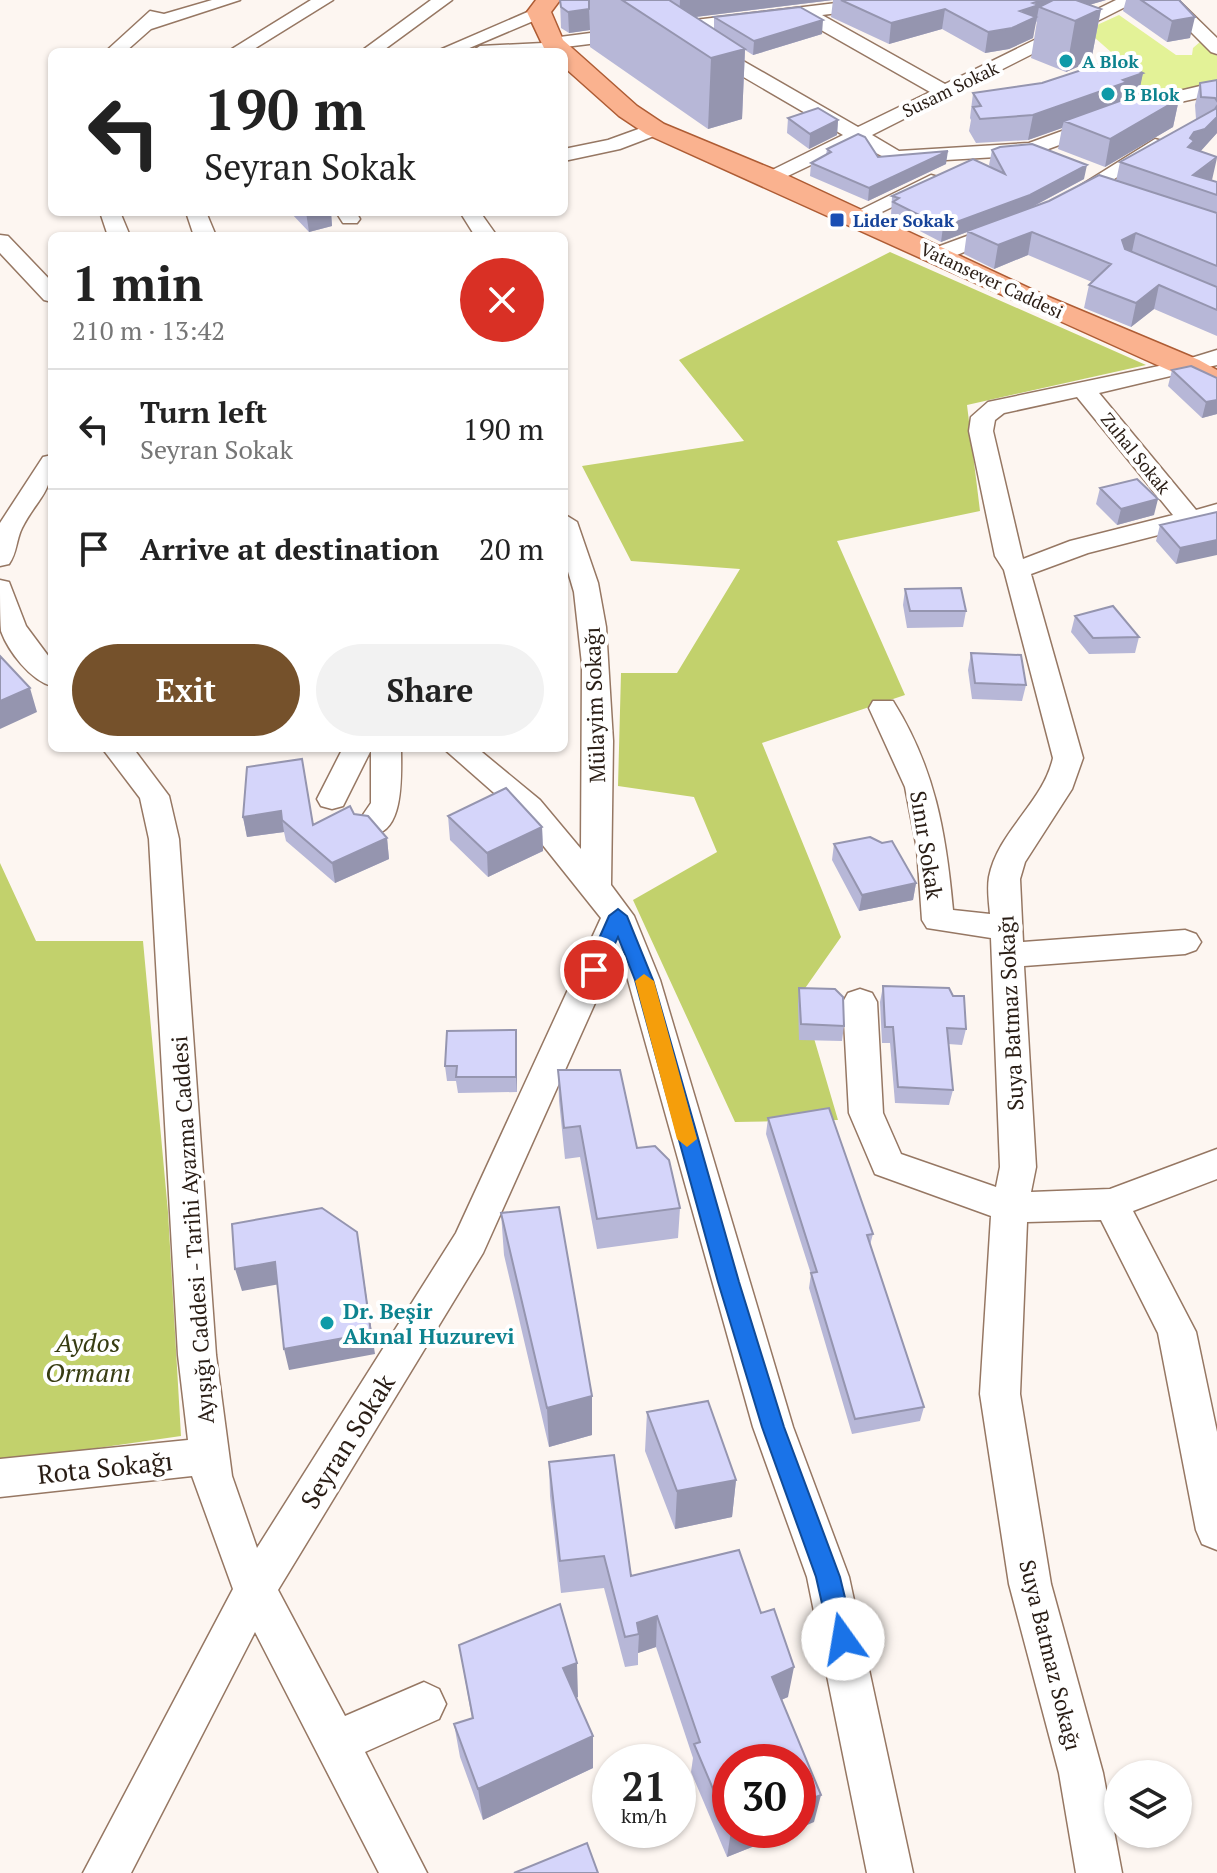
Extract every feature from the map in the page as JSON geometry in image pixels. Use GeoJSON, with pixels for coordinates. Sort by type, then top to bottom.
{"type":"FeatureCollection","features":[{"type":"Feature","properties":{"kind":"main road","name":"Vatansever Caddesi"},"geometry":{"type":"LineString","coordinates":[[544,6],[559,48]]}},
{"type":"Feature","properties":{"kind":"main road","name":"Vatansever Caddesi"},"geometry":{"type":"LineString","coordinates":[[568,57],[628,111],[655,129],[771,178],[1034,301],[1203,362],[1217,383]]}},
{"type":"Feature","properties":{"kind":"street"},"geometry":{"type":"LineString","coordinates":[[118,48],[176,0]]}},
{"type":"Feature","properties":{"kind":"street"},"geometry":{"type":"LineString","coordinates":[[142,26],[231,0]]}},
{"type":"Feature","properties":{"kind":"street"},"geometry":{"type":"LineString","coordinates":[[243,48],[324,0]]}},
{"type":"Feature","properties":{"kind":"street"},"geometry":{"type":"LineString","coordinates":[[375,48],[443,0]]}},
{"type":"Feature","properties":{"kind":"street"},"geometry":{"type":"LineString","coordinates":[[646,0],[674,29],[895,157],[1032,149],[1165,100],[1217,88]]}},
{"type":"Feature","properties":{"kind":"street"},"geometry":{"type":"LineString","coordinates":[[565,48],[674,29],[904,0]]}},
{"type":"Feature","properties":{"kind":"street","name":"Susam Sokak"},"geometry":{"type":"LineString","coordinates":[[771,178],[1130,0]]}},
{"type":"Feature","properties":{"kind":"street"},"geometry":{"type":"LineString","coordinates":[[1168,0],[1214,40]]}},
{"type":"Feature","properties":{"kind":"street"},"geometry":{"type":"LineString","coordinates":[[453,48],[544,6]]}},
{"type":"Feature","properties":{"kind":"street"},"geometry":{"type":"LineString","coordinates":[[806,14],[945,92]]}},
{"type":"Feature","properties":{"kind":"street"},"geometry":{"type":"LineString","coordinates":[[1165,100],[1188,117]]}},
{"type":"Feature","properties":{"kind":"street"},"geometry":{"type":"LineString","coordinates":[[568,154],[613,145],[655,129]]}},
{"type":"Feature","properties":{"kind":"street"},"geometry":{"type":"LineString","coordinates":[[1055,206],[1173,137]]}},
{"type":"Feature","properties":{"kind":"street"},"geometry":{"type":"LineString","coordinates":[[1032,149],[1068,163],[1120,197]]}},
{"type":"Feature","properties":{"kind":"street"},"geometry":{"type":"LineString","coordinates":[[856,217],[993,152]]}},
{"type":"Feature","properties":{"kind":"street"},"geometry":{"type":"LineString","coordinates":[[937,255],[1031,218]]}},
{"type":"Feature","properties":{"kind":"street"},"geometry":{"type":"LineString","coordinates":[[0,241],[48,291]]}},
{"type":"Feature","properties":{"kind":"street","name":"Suya Batmaz Sokağı"},"geometry":{"type":"LineString","coordinates":[[1099,1873],[1081,1773],[1030,1584],[1000,1394],[1010,1207],[1018,1167],[1004,879],[1009,855],[1066,778],[1068,758],[1017,570],[1008,556],[986,464],[983,417],[996,407],[1203,362]]}},
{"type":"Feature","properties":{"kind":"street","name":"Zuhal Sokak"},"geometry":{"type":"LineString","coordinates":[[1083,389],[1188,517]]}},
{"type":"Feature","properties":{"kind":"street"},"geometry":{"type":"LineString","coordinates":[[0,558],[8,530],[48,468]]}},
{"type":"Feature","properties":{"kind":"street"},"geometry":{"type":"LineString","coordinates":[[1017,570],[1079,547],[1217,512]]}},
{"type":"Feature","properties":{"kind":"street","name":"Mülayim Sokağı"},"geometry":{"type":"LineString","coordinates":[[568,534],[587,589],[591,621],[606,904]]}},
{"type":"Feature","properties":{"kind":"street"},"geometry":{"type":"LineString","coordinates":[[0,588],[6,636],[48,676]]}},
{"type":"Feature","properties":{"kind":"street","name":"Sınır Sokak"},"geometry":{"type":"LineString","coordinates":[[883,708],[920,787],[932,849],[938,920],[1006,942]]}},
{"type":"Feature","properties":{"kind":"street","name":"Ayışığı Caddesi - Tarihi Ayazma Caddesi"},"geometry":{"type":"LineString","coordinates":[[120,752],[154,796],[164,839],[197,1355],[212,1476],[242,1564],[404,1873]]}},
{"type":"Feature","properties":{"kind":"street"},"geometry":{"type":"LineString","coordinates":[[332,799],[356,752]]}},
{"type":"Feature","properties":{"kind":"street"},"geometry":{"type":"LineString","coordinates":[[371,825],[386,804],[386,752]]}},
{"type":"Feature","properties":{"kind":"street"},"geometry":{"type":"LineString","coordinates":[[463,752],[529,807],[606,904],[644,980],[703,1194],[773,1427],[828,1577],[857,1700],[890,1873]]}},
{"type":"Feature","properties":{"kind":"street","name":"Seyran Sokak"},"geometry":{"type":"LineString","coordinates":[[106,1873],[255,1589],[470,1242],[606,904]]}},
{"type":"Feature","properties":{"kind":"street"},"geometry":{"type":"LineString","coordinates":[[1006,942],[1185,942]]}},
{"type":"Feature","properties":{"kind":"street"},"geometry":{"type":"LineString","coordinates":[[860,1002],[866,1113],[888,1164],[1010,1207],[1111,1204],[1217,1164]]}},
{"type":"Feature","properties":{"kind":"street"},"geometry":{"type":"LineString","coordinates":[[1111,1204],[1177,1332],[1217,1530]]}},
{"type":"Feature","properties":{"kind":"street"},"geometry":{"type":"LineString","coordinates":[[1183,1366],[1217,1414]]}},
{"type":"Feature","properties":{"kind":"street","name":"Rota Sokağı"},"geometry":{"type":"LineString","coordinates":[[0,1478],[210,1456]]}},
{"type":"Feature","properties":{"kind":"street"},"geometry":{"type":"LineString","coordinates":[[335,1743],[424,1704]]}},
{"type":"Feature","properties":{"kind":"green space"},"geometry":{"type":"Polygon","coordinates":[[[1119,15],[1176,55],[1192,55],[1193,48],[1200,42],[1217,56],[1217,80],[1156,98],[1101,59],[1111,52],[1086,30],[1119,15]]]}},
{"type":"Feature","properties":{"kind":"green space"},"geometry":{"type":"Polygon","coordinates":[[[890,252],[1146,365],[967,405],[980,511],[837,541],[905,695],[762,743],[841,937],[801,994],[838,1120],[735,1122],[633,900],[717,852],[694,797],[618,786],[621,673],[677,673],[740,569],[631,561],[582,466],[744,441],[679,360],[890,252]]]}},
{"type":"Feature","properties":{"kind":"green space","name":"Aydos Ormanı"},"geometry":{"type":"Polygon","coordinates":[[[0,863],[36,941],[143,941],[168,1212],[181,1436],[0,1462],[0,863]]]}},
{"type":"Feature","properties":{"kind":"building"},"geometry":{"type":"Polygon","coordinates":[[[560,0],[589,0],[589,9],[568,12],[561,7],[560,0]]]}},
{"type":"Feature","properties":{"kind":"building"},"geometry":{"type":"Polygon","coordinates":[[[622,0],[669,0],[745,49],[711,58],[622,0]]]}},
{"type":"Feature","properties":{"kind":"building"},"geometry":{"type":"Polygon","coordinates":[[[841,0],[1042,0],[1033,3],[1039,5],[1020,11],[1036,17],[1012,28],[988,32],[945,9],[891,23],[841,0]]]}},
{"type":"Feature","properties":{"kind":"building"},"geometry":{"type":"Polygon","coordinates":[[[1053,0],[1076,0],[1101,9],[1075,21],[1039,7],[1053,0]]]}},
{"type":"Feature","properties":{"kind":"building"},"geometry":{"type":"Polygon","coordinates":[[[1141,0],[1179,0],[1195,17],[1172,21],[1141,0]]]}},
{"type":"Feature","properties":{"kind":"building"},"geometry":{"type":"Polygon","coordinates":[[[800,7],[823,20],[754,41],[714,17],[800,7]]]}},
{"type":"Feature","properties":{"kind":"building"},"geometry":{"type":"Polygon","coordinates":[[[1115,59],[1143,73],[1123,80],[1127,82],[1033,115],[980,119],[973,107],[981,106],[973,93],[1042,83],[1115,59]]]}},
{"type":"Feature","properties":{"kind":"building"},"geometry":{"type":"Polygon","coordinates":[[[1217,80],[1217,101],[1215,98],[1201,97],[1200,83],[1217,80]]]}},
{"type":"Feature","properties":{"kind":"building"},"geometry":{"type":"Polygon","coordinates":[[[1153,89],[1179,99],[1110,139],[1064,121],[1153,89]]]}},
{"type":"Feature","properties":{"kind":"building"},"geometry":{"type":"Polygon","coordinates":[[[1217,106],[1217,117],[1205,129],[1194,132],[1190,138],[1194,141],[1188,147],[1217,157],[1193,175],[1217,182],[1217,195],[1120,162],[1215,109],[1217,106]]]}},
{"type":"Feature","properties":{"kind":"building"},"geometry":{"type":"Polygon","coordinates":[[[818,108],[838,120],[810,134],[788,118],[818,108]]]}},
{"type":"Feature","properties":{"kind":"building"},"geometry":{"type":"Polygon","coordinates":[[[858,134],[865,137],[878,157],[948,151],[869,188],[811,163],[831,152],[827,149],[858,134]]]}},
{"type":"Feature","properties":{"kind":"building"},"geometry":{"type":"Polygon","coordinates":[[[1032,144],[1087,165],[1030,195],[943,227],[893,202],[899,198],[892,196],[973,159],[1005,174],[992,150],[1032,144]]]}},
{"type":"Feature","properties":{"kind":"building"},"geometry":{"type":"Polygon","coordinates":[[[1099,175],[1217,213],[1217,266],[1136,233],[1122,240],[1125,249],[1217,287],[1217,310],[1159,285],[1136,303],[1089,285],[1111,264],[1032,232],[998,245],[967,231],[1049,201],[1099,175]]]}},
{"type":"Feature","properties":{"kind":"building"},"geometry":{"type":"Polygon","coordinates":[[[1191,366],[1217,378],[1217,400],[1206,402],[1172,370],[1191,366]]]}},
{"type":"Feature","properties":{"kind":"building"},"geometry":{"type":"Polygon","coordinates":[[[1137,479],[1158,499],[1121,509],[1100,488],[1137,479]]]}},
{"type":"Feature","properties":{"kind":"building"},"geometry":{"type":"Polygon","coordinates":[[[1217,512],[1217,540],[1180,548],[1160,525],[1217,512]]]}},
{"type":"Feature","properties":{"kind":"building"},"geometry":{"type":"Polygon","coordinates":[[[961,588],[966,611],[910,611],[905,589],[961,588]]]}},
{"type":"Feature","properties":{"kind":"building"},"geometry":{"type":"Polygon","coordinates":[[[1113,606],[1139,637],[1093,638],[1075,616],[1113,606]]]}},
{"type":"Feature","properties":{"kind":"building"},"geometry":{"type":"Polygon","coordinates":[[[971,653],[1021,655],[1026,685],[975,683],[971,653]]]}},
{"type":"Feature","properties":{"kind":"building"},"geometry":{"type":"Polygon","coordinates":[[[0,656],[30,688],[0,701],[0,656]]]}},
{"type":"Feature","properties":{"kind":"building"},"geometry":{"type":"Polygon","coordinates":[[[302,759],[313,825],[350,806],[354,814],[368,816],[387,838],[332,863],[282,820],[281,811],[243,817],[247,767],[302,759]]]}},
{"type":"Feature","properties":{"kind":"building"},"geometry":{"type":"Polygon","coordinates":[[[506,788],[542,827],[487,853],[448,816],[506,788]]]}},
{"type":"Feature","properties":{"kind":"building"},"geometry":{"type":"Polygon","coordinates":[[[870,837],[882,843],[892,841],[916,883],[862,895],[834,844],[870,837]]]}},
{"type":"Feature","properties":{"kind":"building"},"geometry":{"type":"Polygon","coordinates":[[[883,986],[949,988],[953,996],[964,996],[966,1029],[947,1028],[953,1090],[898,1087],[893,1027],[885,1027],[883,986]]]}},
{"type":"Feature","properties":{"kind":"building"},"geometry":{"type":"Polygon","coordinates":[[[799,988],[835,989],[843,997],[844,1026],[801,1024],[799,988]]]}},
{"type":"Feature","properties":{"kind":"building"},"geometry":{"type":"Polygon","coordinates":[[[516,1030],[516,1077],[456,1077],[457,1066],[445,1066],[447,1031],[516,1030]]]}},
{"type":"Feature","properties":{"kind":"building"},"geometry":{"type":"Polygon","coordinates":[[[558,1070],[620,1070],[637,1148],[655,1146],[669,1160],[680,1208],[597,1219],[580,1126],[564,1128],[558,1070]]]}},
{"type":"Feature","properties":{"kind":"building"},"geometry":{"type":"Polygon","coordinates":[[[829,1108],[873,1234],[867,1235],[924,1407],[855,1419],[811,1273],[817,1272],[768,1118],[829,1108]]]}},
{"type":"Feature","properties":{"kind":"building"},"geometry":{"type":"Polygon","coordinates":[[[559,1207],[592,1396],[547,1408],[501,1213],[559,1207]]]}},
{"type":"Feature","properties":{"kind":"building","name":"Dr. Beşir Akınal Huzurevi"},"geometry":{"type":"Polygon","coordinates":[[[322,1208],[357,1232],[371,1333],[284,1349],[275,1262],[235,1269],[232,1224],[322,1208]]]}},
{"type":"Feature","properties":{"kind":"building"},"geometry":{"type":"Polygon","coordinates":[[[708,1401],[736,1480],[677,1491],[647,1412],[708,1401]]]}},
{"type":"Feature","properties":{"kind":"building"},"geometry":{"type":"Polygon","coordinates":[[[614,1455],[631,1576],[739,1550],[761,1613],[774,1609],[794,1667],[772,1677],[800,1744],[712,1744],[712,1786],[694,1744],[700,1742],[657,1616],[637,1623],[639,1634],[625,1637],[604,1556],[560,1561],[549,1462],[614,1455]]]}},
{"type":"Feature","properties":{"kind":"building"},"geometry":{"type":"Polygon","coordinates":[[[560,1604],[577,1663],[563,1668],[593,1736],[478,1789],[454,1724],[473,1718],[459,1645],[560,1604]]]}},
{"type":"Feature","properties":{"kind":"building"},"geometry":{"type":"Polygon","coordinates":[[[587,1843],[598,1873],[514,1873],[587,1843]]]}},
{"type":"Feature","properties":{"kind":"slow traffic"},"geometry":{"type":"LineString","coordinates":[[644,981],[687,1139]]}},
{"type":"Feature","properties":{"kind":"place","name":"A Blok"},"geometry":{"type":"Point","coordinates":[1066,61]}},
{"type":"Feature","properties":{"kind":"place","name":"B Blok"},"geometry":{"type":"Point","coordinates":[1108,94]}},
{"type":"Feature","properties":{"kind":"place","name":"Lider Sokak"},"geometry":{"type":"Point","coordinates":[837,220]}},
{"type":"Feature","properties":{"kind":"place","name":"Dr. Beşir Akınal Huzurevi"},"geometry":{"type":"Point","coordinates":[327,1323]}},
{"type":"Feature","properties":{"kind":"route"},"geometry":{"type":"LineString","coordinates":[[594,970],[618,916],[644,980],[729,1282],[773,1427],[828,1577],[843,1639]]}}]}
